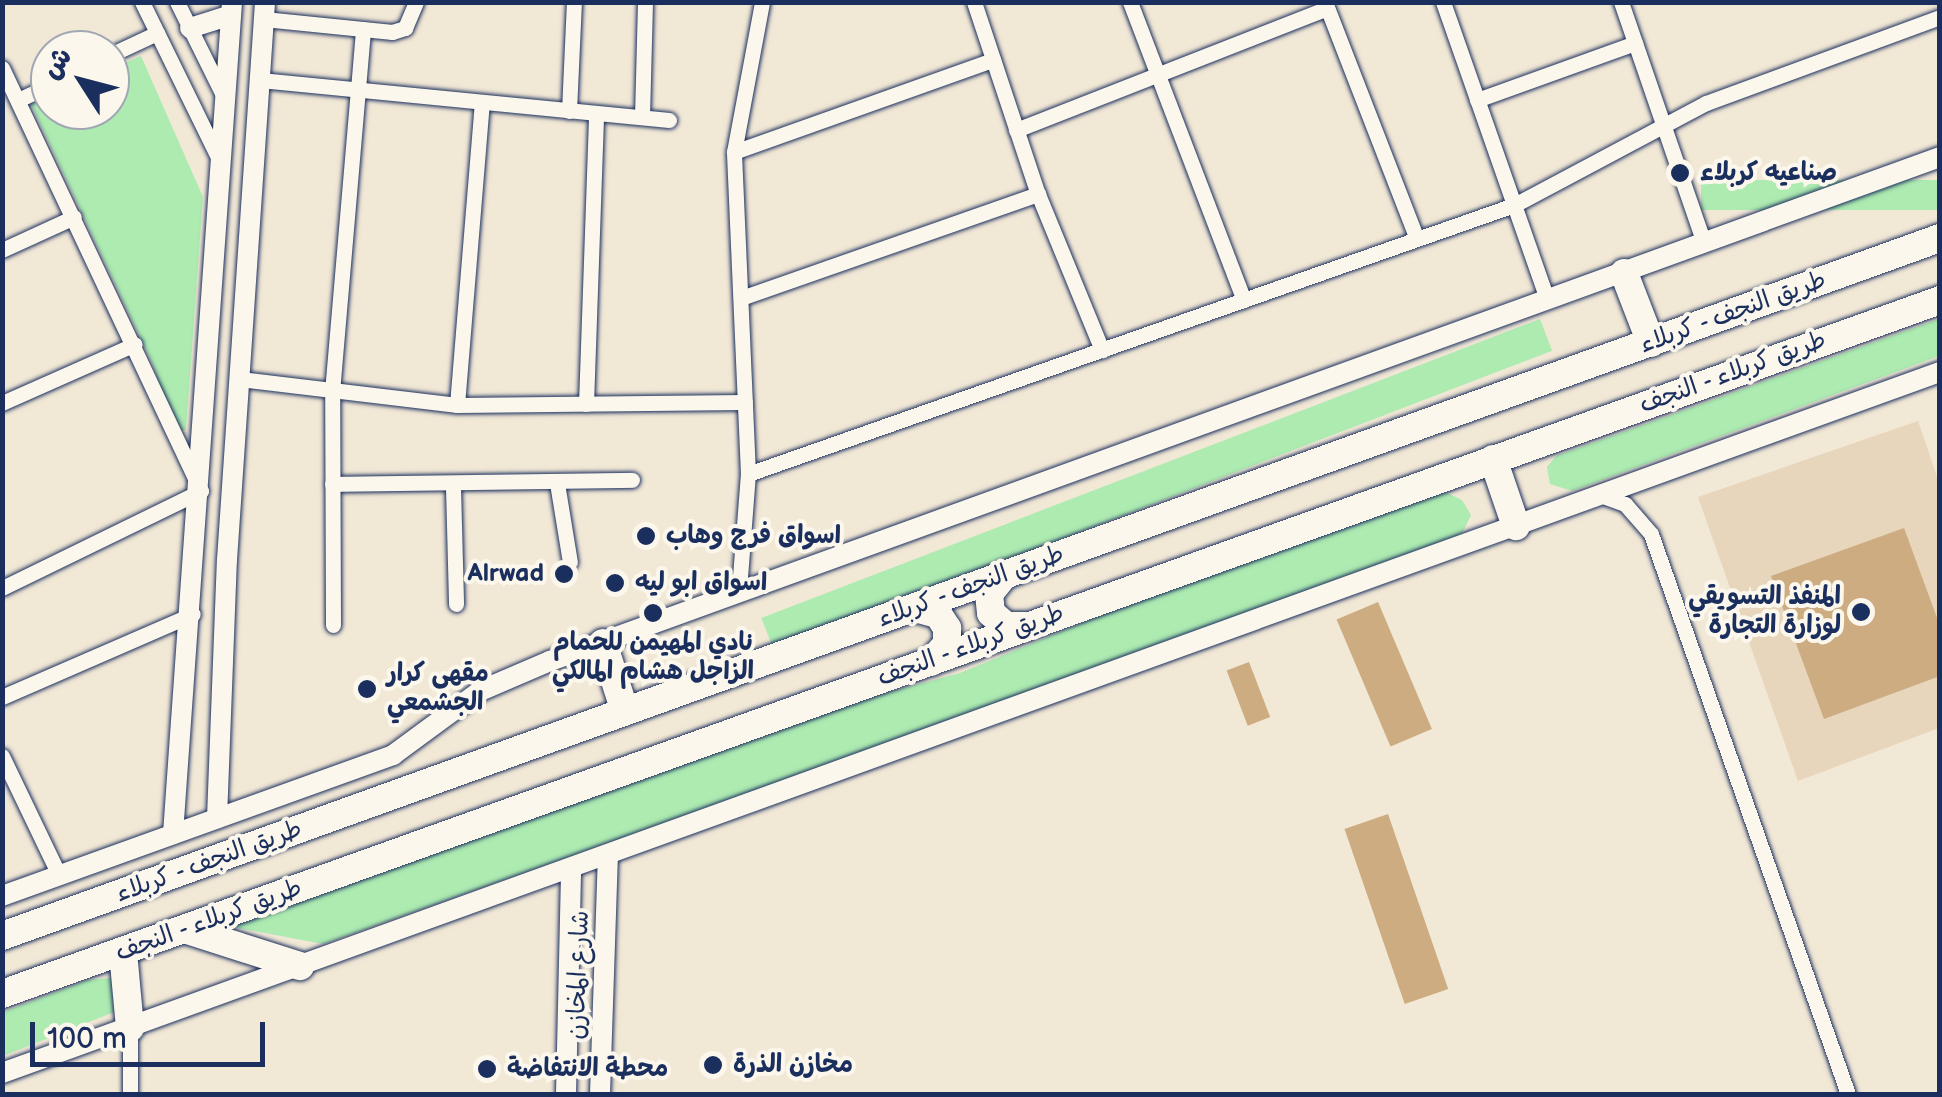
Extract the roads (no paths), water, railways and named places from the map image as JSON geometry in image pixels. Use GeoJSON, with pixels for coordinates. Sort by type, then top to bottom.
{"type":"FeatureCollection","features":[{"type":"Feature","properties":{"kind":"highway","name":"طريق النجف - كربلاء"},"geometry":{"type":"LineString","coordinates":[[2,936],[1940,238]]}},
{"type":"Feature","properties":{"kind":"highway"},"geometry":{"type":"LineString","coordinates":[[1624,273],[1650,342]]}},
{"type":"Feature","properties":{"kind":"highway","name":"طريق كربلاء - النجف"},"geometry":{"type":"LineString","coordinates":[[2,994],[1940,300]]}},
{"type":"Feature","properties":{"kind":"highway"},"geometry":{"type":"LineString","coordinates":[[1493,459],[1516,526]]}},
{"type":"Feature","properties":{"kind":"highway"},"geometry":{"type":"LineString","coordinates":[[1006,573],[992,585],[988,604],[1006,626],[1024,626]]}},
{"type":"Feature","properties":{"kind":"highway"},"geometry":{"type":"LineString","coordinates":[[916,608],[932,610],[947,628],[947,644],[931,662]]}},
{"type":"Feature","properties":{"kind":"highway"},"geometry":{"type":"LineString","coordinates":[[603,643],[625,712]]}},
{"type":"Feature","properties":{"kind":"highway"},"geometry":{"type":"LineString","coordinates":[[184,930],[300,966]]}},
{"type":"Feature","properties":{"kind":"highway"},"geometry":{"type":"LineString","coordinates":[[123,952],[130,1028]]}},
{"type":"Feature","properties":{"kind":"main road"},"geometry":{"type":"LineString","coordinates":[[173,834],[194,614],[232,9],[190,28]]}},
{"type":"Feature","properties":{"kind":"main road"},"geometry":{"type":"LineString","coordinates":[[217,818],[240,379],[265,11]]}},
{"type":"Feature","properties":{"kind":"main road"},"geometry":{"type":"LineString","coordinates":[[2,896],[392,755],[480,692],[739,590],[1940,157]]}},
{"type":"Feature","properties":{"kind":"main road"},"geometry":{"type":"LineString","coordinates":[[2,1073],[571,872],[1940,372]]}},
{"type":"Feature","properties":{"kind":"main road","name":"شارع المخازن"},"geometry":{"type":"LineString","coordinates":[[600,1094],[608,858]]}},
{"type":"Feature","properties":{"kind":"main road","name":"شارع المخازن"},"geometry":{"type":"LineString","coordinates":[[566,1094],[571,872]]}},
{"type":"Feature","properties":{"kind":"main road"},"geometry":{"type":"LineString","coordinates":[[568,999],[588,1007],[603,1000]]}},
{"type":"Feature","properties":{"kind":"main road"},"geometry":{"type":"LineString","coordinates":[[568,1035],[588,1028],[602,1036]]}},
{"type":"Feature","properties":{"kind":"street"},"geometry":{"type":"LineString","coordinates":[[142,2],[221,164]]}},
{"type":"Feature","properties":{"kind":"street"},"geometry":{"type":"LineString","coordinates":[[177,2],[226,101]]}},
{"type":"Feature","properties":{"kind":"street"},"geometry":{"type":"LineString","coordinates":[[265,11],[363,29],[405,28],[416,2]]}},
{"type":"Feature","properties":{"kind":"street"},"geometry":{"type":"LineString","coordinates":[[569,111],[574,2]]}},
{"type":"Feature","properties":{"kind":"street"},"geometry":{"type":"LineString","coordinates":[[642,117],[645,2]]}},
{"type":"Feature","properties":{"kind":"street"},"geometry":{"type":"LineString","coordinates":[[739,590],[748,474],[734,152],[762,2]]}},
{"type":"Feature","properties":{"kind":"street"},"geometry":{"type":"LineString","coordinates":[[974,2],[1038,194],[1102,350]]}},
{"type":"Feature","properties":{"kind":"street"},"geometry":{"type":"LineString","coordinates":[[1130,2],[1244,300]]}},
{"type":"Feature","properties":{"kind":"street"},"geometry":{"type":"LineString","coordinates":[[1621,2],[1704,243]]}},
{"type":"Feature","properties":{"kind":"street"},"geometry":{"type":"LineString","coordinates":[[1449,4],[1477,100],[1547,299]]}},
{"type":"Feature","properties":{"kind":"street"},"geometry":{"type":"LineString","coordinates":[[1016,130],[1326,5],[1416,239]]}},
{"type":"Feature","properties":{"kind":"street"},"geometry":{"type":"LineString","coordinates":[[748,474],[1514,205],[1706,103],[1940,18]]}},
{"type":"Feature","properties":{"kind":"street"},"geometry":{"type":"LineString","coordinates":[[333,625],[332,392],[363,29]]}},
{"type":"Feature","properties":{"kind":"street"},"geometry":{"type":"LineString","coordinates":[[130,46],[157,33]]}},
{"type":"Feature","properties":{"kind":"street"},"geometry":{"type":"LineString","coordinates":[[1477,100],[1635,43]]}},
{"type":"Feature","properties":{"kind":"street"},"geometry":{"type":"LineString","coordinates":[[174,68],[202,52]]}},
{"type":"Feature","properties":{"kind":"street"},"geometry":{"type":"LineString","coordinates":[[734,152],[992,60]]}},
{"type":"Feature","properties":{"kind":"street"},"geometry":{"type":"LineString","coordinates":[[2,68],[201,491],[2,588]]}},
{"type":"Feature","properties":{"kind":"street"},"geometry":{"type":"LineString","coordinates":[[260,80],[669,120]]}},
{"type":"Feature","properties":{"kind":"street"},"geometry":{"type":"LineString","coordinates":[[457,405],[482,103]]}},
{"type":"Feature","properties":{"kind":"street"},"geometry":{"type":"LineString","coordinates":[[586,404],[596,113]]}},
{"type":"Feature","properties":{"kind":"street"},"geometry":{"type":"LineString","coordinates":[[741,298],[1038,194]]}},
{"type":"Feature","properties":{"kind":"street"},"geometry":{"type":"LineString","coordinates":[[2,250],[74,217]]}},
{"type":"Feature","properties":{"kind":"street"},"geometry":{"type":"LineString","coordinates":[[2,403],[135,344]]}},
{"type":"Feature","properties":{"kind":"street"},"geometry":{"type":"LineString","coordinates":[[240,379],[457,405],[745,402]]}},
{"type":"Feature","properties":{"kind":"street"},"geometry":{"type":"LineString","coordinates":[[332,484],[452,487],[632,480]]}},
{"type":"Feature","properties":{"kind":"street"},"geometry":{"type":"LineString","coordinates":[[556,483],[570,562]]}},
{"type":"Feature","properties":{"kind":"street"},"geometry":{"type":"LineString","coordinates":[[452,487],[456,604]]}},
{"type":"Feature","properties":{"kind":"street"},"geometry":{"type":"LineString","coordinates":[[1600,494],[1625,504],[1651,534],[1848,1094]]}},
{"type":"Feature","properties":{"kind":"street"},"geometry":{"type":"LineString","coordinates":[[2,697],[194,614]]}},
{"type":"Feature","properties":{"kind":"street"},"geometry":{"type":"LineString","coordinates":[[2,756],[59,875]]}},
{"type":"Feature","properties":{"kind":"street"},"geometry":{"type":"LineString","coordinates":[[130,1028],[130,1094]]}},
{"type":"Feature","properties":{"kind":"place","name":"صناعيه كربلاء"},"geometry":{"type":"Point","coordinates":[1680,173]}},
{"type":"Feature","properties":{"kind":"place","name":"اسواق فرج وهاب"},"geometry":{"type":"Point","coordinates":[646,536]}},
{"type":"Feature","properties":{"kind":"place","name":"Alrwad"},"geometry":{"type":"Point","coordinates":[564,574]}},
{"type":"Feature","properties":{"kind":"place","name":"اسواق ابو ليه"},"geometry":{"type":"Point","coordinates":[615,583]}},
{"type":"Feature","properties":{"kind":"place","name":"المنفذ التسويقي لوزارة التجارة"},"geometry":{"type":"Point","coordinates":[1861,612]}},
{"type":"Feature","properties":{"kind":"place","name":"نادي المهيمن للحمام الزاجل هشام المالكي"},"geometry":{"type":"Point","coordinates":[653,613]}},
{"type":"Feature","properties":{"kind":"place","name":"مقهى كرار الجشمعي"},"geometry":{"type":"Point","coordinates":[367,689]}},
{"type":"Feature","properties":{"kind":"place","name":"مخازن الذرة"},"geometry":{"type":"Point","coordinates":[713,1065]}},
{"type":"Feature","properties":{"kind":"place","name":"محطة الانتفاضة"},"geometry":{"type":"Point","coordinates":[487,1069]}}]}
